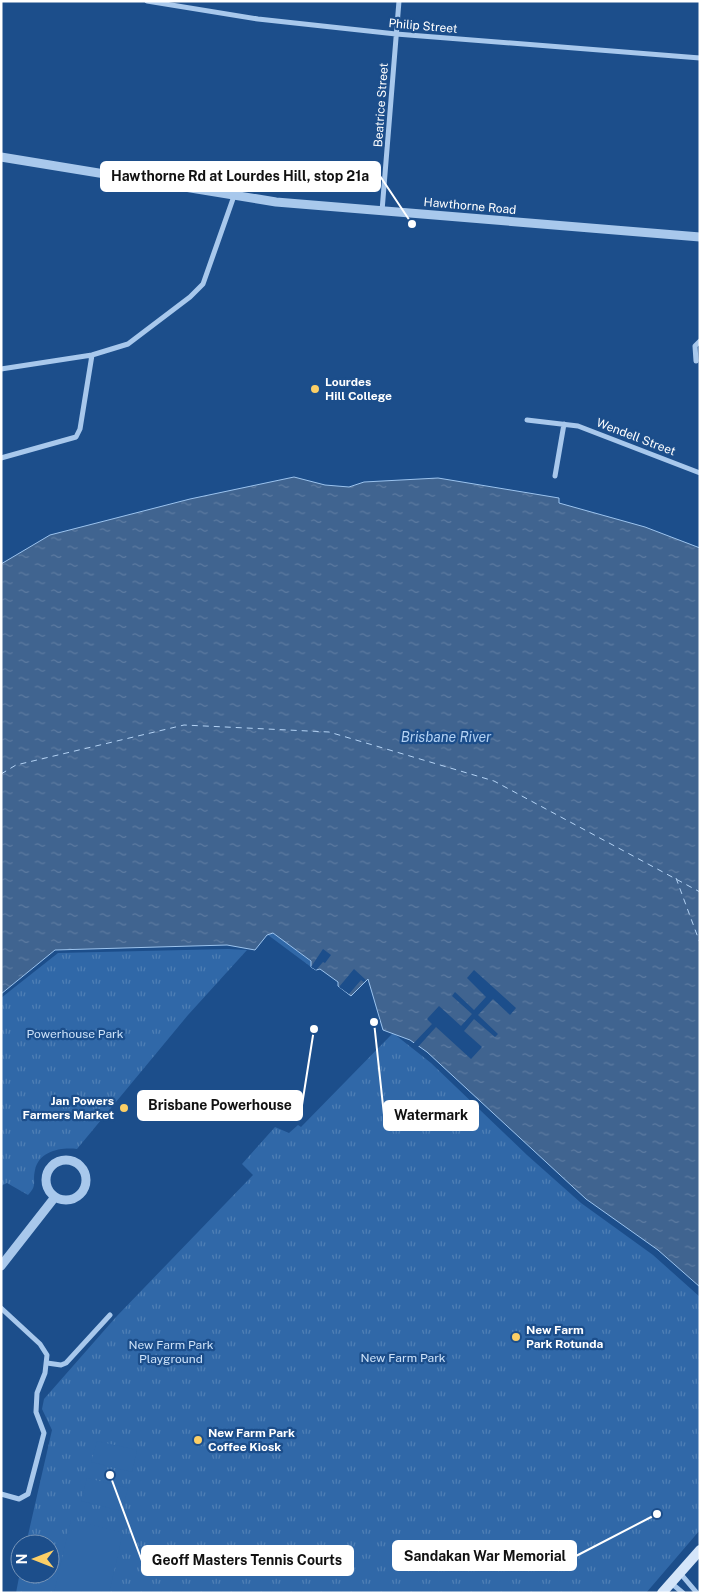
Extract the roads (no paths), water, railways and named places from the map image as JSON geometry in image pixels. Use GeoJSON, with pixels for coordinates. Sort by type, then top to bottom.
{"type":"FeatureCollection","features":[{"type":"Feature","properties":{"kind":"main road"},"geometry":{"type":"LineString","coordinates":[[662,1593],[700,1550]]}},
{"type":"Feature","properties":{"kind":"street","name":"Philip Street"},"geometry":{"type":"LineString","coordinates":[[146,1],[258,19],[396,34],[700,58]]}},
{"type":"Feature","properties":{"kind":"street","name":"Beatrice Street"},"geometry":{"type":"LineString","coordinates":[[382,211],[399,1]]}},
{"type":"Feature","properties":{"kind":"street","name":"Hawthorne Road"},"geometry":{"type":"LineString","coordinates":[[1,157],[276,202],[700,237]]}},
{"type":"Feature","properties":{"kind":"street"},"geometry":{"type":"LineString","coordinates":[[1,368],[92,355],[128,344],[190,297],[203,284],[234,196]]}},
{"type":"Feature","properties":{"kind":"street"},"geometry":{"type":"LineString","coordinates":[[696,361],[695,346],[700,341]]}},
{"type":"Feature","properties":{"kind":"street"},"geometry":{"type":"LineString","coordinates":[[1,458],[76,437],[80,429],[92,355]]}},
{"type":"Feature","properties":{"kind":"street","name":"Wendell Street"},"geometry":{"type":"LineString","coordinates":[[527,420],[578,426],[700,473]]}},
{"type":"Feature","properties":{"kind":"street"},"geometry":{"type":"LineString","coordinates":[[555,476],[564,424]]}},
{"type":"Feature","properties":{"kind":"street"},"geometry":{"type":"LineString","coordinates":[[61,1161],[74,1162],[84,1172],[86,1178],[83,1190],[74,1199],[61,1200],[55,1197],[47,1187],[47,1174],[55,1163],[61,1161]]}},
{"type":"Feature","properties":{"kind":"street"},"geometry":{"type":"LineString","coordinates":[[1,1266],[55,1197]]}},
{"type":"Feature","properties":{"kind":"street"},"geometry":{"type":"LineString","coordinates":[[1,1308],[40,1344],[47,1355],[47,1363],[37,1393],[36,1412],[44,1433],[28,1494],[19,1499],[1,1494]]}},
{"type":"Feature","properties":{"kind":"street"},"geometry":{"type":"LineString","coordinates":[[47,1363],[61,1365],[66,1363],[110,1315]]}},
{"type":"Feature","properties":{"kind":"street"},"geometry":{"type":"LineString","coordinates":[[680,1573],[697,1593]]}},
{"type":"Feature","properties":{"kind":"street"},"geometry":{"type":"LineString","coordinates":[[671,1583],[683,1593]]}},
{"type":"Feature","properties":{"kind":"water","name":"Brisbane River"},"geometry":{"type":"Polygon","coordinates":[[[294,477],[325,485],[349,487],[364,482],[438,478],[559,498],[559,503],[645,527],[700,548],[700,1287],[658,1250],[586,1199],[427,1052],[410,1040],[383,1030],[368,979],[351,996],[338,986],[338,982],[320,969],[316,970],[311,967],[311,961],[273,933],[267,935],[255,950],[227,945],[55,950],[1,994],[1,564],[50,535],[190,499],[294,477]]]}},
{"type":"Feature","properties":{"kind":"place","name":"Hawthorne Rd at Lourdes Hill, stop 21a"},"geometry":{"type":"Point","coordinates":[412,224]}},
{"type":"Feature","properties":{"kind":"place","name":"Lourdes Hill College"},"geometry":{"type":"Point","coordinates":[315,389]}},
{"type":"Feature","properties":{"kind":"place","name":"Watermark"},"geometry":{"type":"Point","coordinates":[374,1022]}},
{"type":"Feature","properties":{"kind":"place","name":"Brisbane Powerhouse"},"geometry":{"type":"Point","coordinates":[314,1029]}},
{"type":"Feature","properties":{"kind":"place","name":"Jan Powers Farmers Market"},"geometry":{"type":"Point","coordinates":[124,1108]}},
{"type":"Feature","properties":{"kind":"place","name":"New Farm Park Rotunda"},"geometry":{"type":"Point","coordinates":[516,1337]}},
{"type":"Feature","properties":{"kind":"place","name":"New Farm Park Coffee Kiosk"},"geometry":{"type":"Point","coordinates":[198,1440]}},
{"type":"Feature","properties":{"kind":"place","name":"Geoff Masters Tennis Courts"},"geometry":{"type":"Point","coordinates":[110,1475]}},
{"type":"Feature","properties":{"kind":"place","name":"Sandakan War Memorial"},"geometry":{"type":"Point","coordinates":[657,1514]}},
{"type":"Feature","properties":{"kind":"park label","name":"Powerhouse Park"},"geometry":{"type":"Point","coordinates":[75,1034]}},
{"type":"Feature","properties":{"kind":"park label","name":"New Farm Park Playground"},"geometry":{"type":"Point","coordinates":[171,1352]}},
{"type":"Feature","properties":{"kind":"park label","name":"New Farm Park"},"geometry":{"type":"Point","coordinates":[403,1358]}}]}
